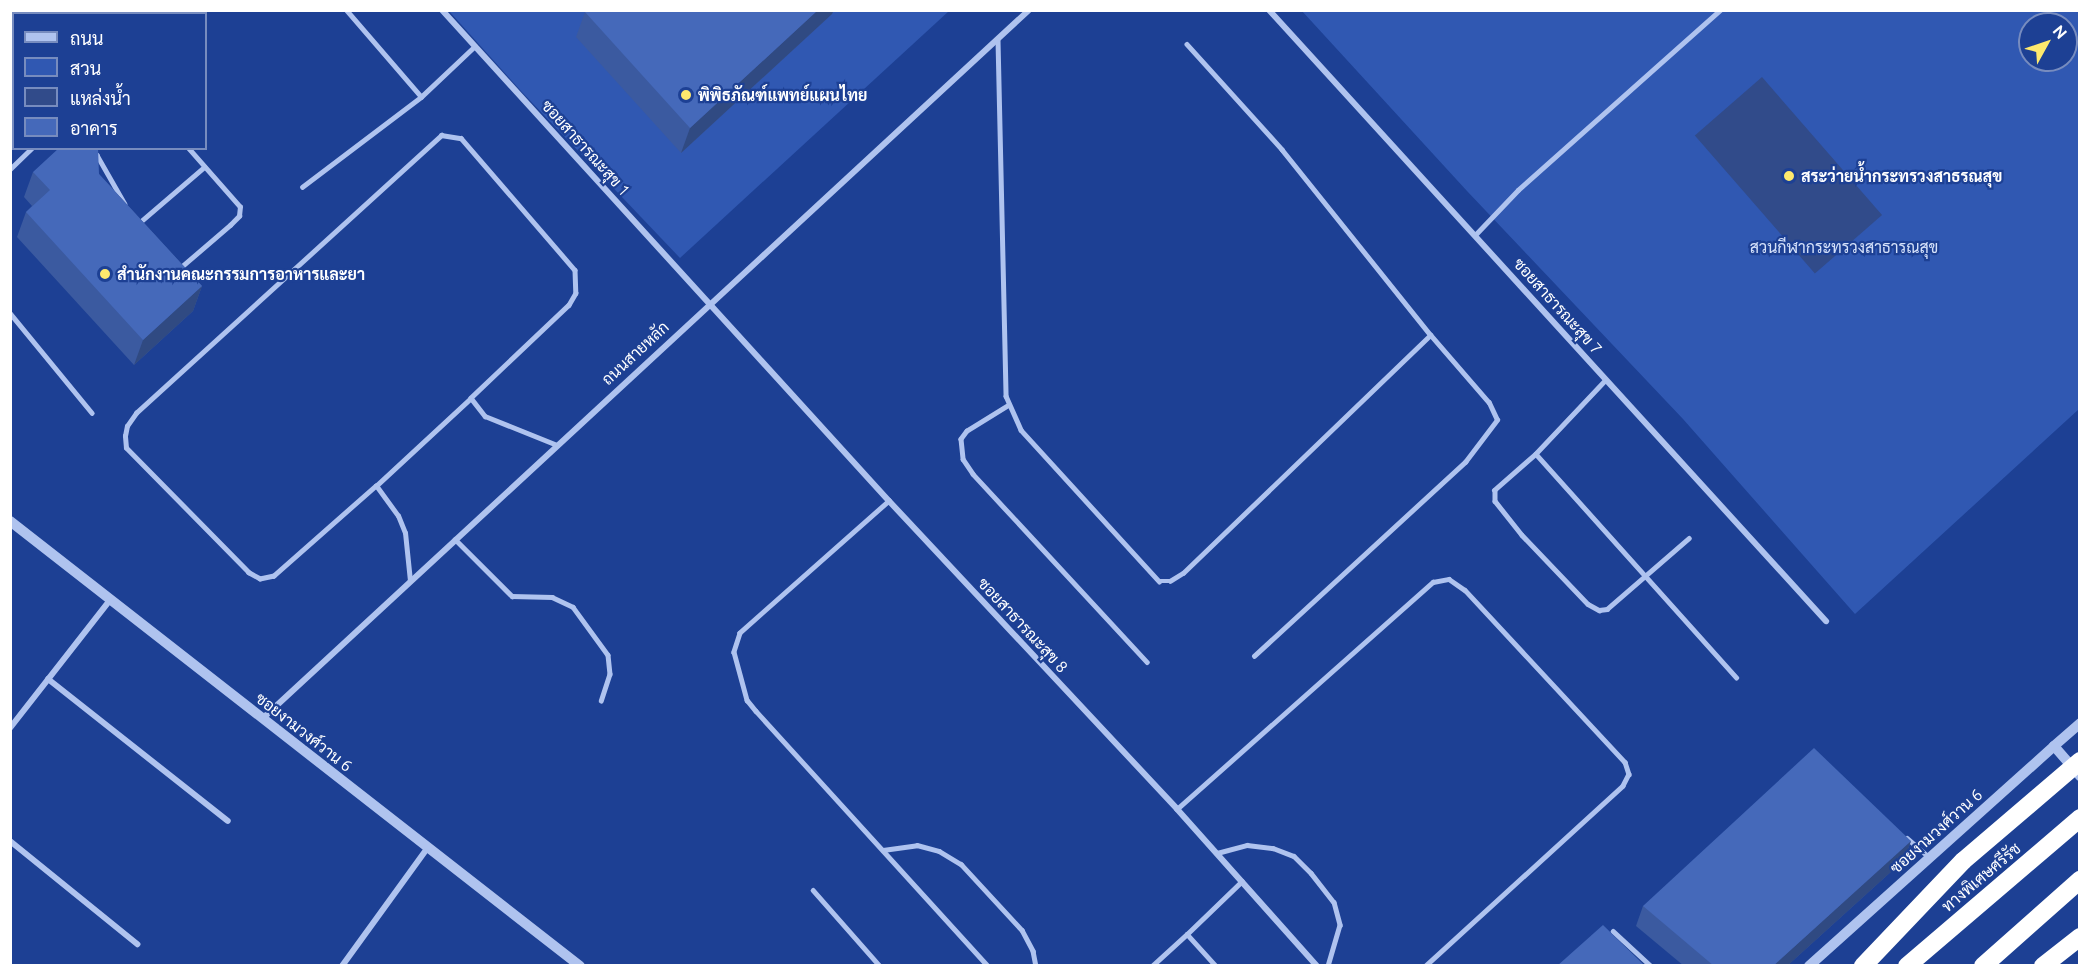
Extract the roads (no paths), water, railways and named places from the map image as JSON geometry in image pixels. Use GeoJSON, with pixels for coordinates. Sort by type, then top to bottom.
{"type":"FeatureCollection","features":[{"type":"Feature","properties":{"kind":"highway"},"geometry":{"type":"LineString","coordinates":[[1863,966],[1963,861],[2079,761]]}},
{"type":"Feature","properties":{"kind":"highway","name":"ทางพิเศษศรีรัช"},"geometry":{"type":"LineString","coordinates":[[1907,966],[2079,818]]}},
{"type":"Feature","properties":{"kind":"highway"},"geometry":{"type":"LineString","coordinates":[[1983,966],[2079,880]]}},
{"type":"Feature","properties":{"kind":"highway"},"geometry":{"type":"LineString","coordinates":[[2043,966],[2079,937]]}},
{"type":"Feature","properties":{"kind":"street","name":"ซอยสาธารณะสุข 1"},"geometry":{"type":"LineString","coordinates":[[442,10],[709,303]]}},
{"type":"Feature","properties":{"kind":"street","name":"ถนนสายหลัก"},"geometry":{"type":"LineString","coordinates":[[262,719],[556,444],[1029,10]]}},
{"type":"Feature","properties":{"kind":"street","name":"ซอยสาธารณะสุข 7"},"geometry":{"type":"LineString","coordinates":[[1269,10],[1826,621]]}},
{"type":"Feature","properties":{"kind":"street","name":"ซอยสาธารณะสุข 8"},"geometry":{"type":"LineString","coordinates":[[709,303],[889,501],[1242,880],[1315,965]]}},
{"type":"Feature","properties":{"kind":"street","name":"ซอยงามวงศ์วาน 6"},"geometry":{"type":"LineString","coordinates":[[10,521],[580,966]]}},
{"type":"Feature","properties":{"kind":"street"},"geometry":{"type":"LineString","coordinates":[[10,728],[110,600]]}},
{"type":"Feature","properties":{"kind":"street"},"geometry":{"type":"LineString","coordinates":[[48,680],[228,821]]}},
{"type":"Feature","properties":{"kind":"street","name":"ซอยงามวงศ์วาน 6"},"geometry":{"type":"LineString","coordinates":[[1809,966],[2079,723]]}},
{"type":"Feature","properties":{"kind":"street"},"geometry":{"type":"LineString","coordinates":[[2054,746],[2079,776]]}},
{"type":"Feature","properties":{"kind":"street"},"geometry":{"type":"LineString","coordinates":[[10,841],[136,944]]}},
{"type":"Feature","properties":{"kind":"street"},"geometry":{"type":"LineString","coordinates":[[342,966],[428,846]]}},
{"type":"Feature","properties":{"kind":"lane"},"geometry":{"type":"LineString","coordinates":[[346,10],[421,97]]}},
{"type":"Feature","properties":{"kind":"lane"},"geometry":{"type":"LineString","coordinates":[[1475,235],[1518,190],[1720,10]]}},
{"type":"Feature","properties":{"kind":"lane"},"geometry":{"type":"LineString","coordinates":[[998,40],[1006,396],[1021,430],[1159,581],[1170,581],[1183,573],[1430,335]]}},
{"type":"Feature","properties":{"kind":"lane"},"geometry":{"type":"LineString","coordinates":[[1186,45],[1282,150],[1430,335],[1489,403],[1497,420],[1465,462],[1254,656]]}},
{"type":"Feature","properties":{"kind":"lane"},"geometry":{"type":"LineString","coordinates":[[302,187],[421,97],[475,46]]}},
{"type":"Feature","properties":{"kind":"lane"},"geometry":{"type":"LineString","coordinates":[[441,135],[461,138],[575,270],[577,280],[576,293],[569,305],[471,398],[274,576],[260,579],[249,573],[126,448],[127,426],[136,413],[441,135]]}},
{"type":"Feature","properties":{"kind":"lane"},"geometry":{"type":"LineString","coordinates":[[10,169],[30,150]]}},
{"type":"Feature","properties":{"kind":"lane"},"geometry":{"type":"LineString","coordinates":[[92,150],[127,207]]}},
{"type":"Feature","properties":{"kind":"lane"},"geometry":{"type":"LineString","coordinates":[[174,266],[180,268],[239,216],[240,207],[190,150]]}},
{"type":"Feature","properties":{"kind":"lane"},"geometry":{"type":"LineString","coordinates":[[137,225],[204,167]]}},
{"type":"Feature","properties":{"kind":"lane"},"geometry":{"type":"LineString","coordinates":[[132,216],[144,233]]}},
{"type":"Feature","properties":{"kind":"lane"},"geometry":{"type":"LineString","coordinates":[[10,313],[92,413]]}},
{"type":"Feature","properties":{"kind":"lane"},"geometry":{"type":"LineString","coordinates":[[1606,380],[1536,454],[1495,490],[1493,495],[1495,501],[1522,535],[1588,604],[1599,610],[1607,609],[1689,538]]}},
{"type":"Feature","properties":{"kind":"lane"},"geometry":{"type":"LineString","coordinates":[[471,398],[485,416],[556,444]]}},
{"type":"Feature","properties":{"kind":"lane"},"geometry":{"type":"LineString","coordinates":[[1009,405],[967,431],[960,439],[963,459],[973,474],[1147,662]]}},
{"type":"Feature","properties":{"kind":"lane"},"geometry":{"type":"LineString","coordinates":[[1536,454],[1736,677]]}},
{"type":"Feature","properties":{"kind":"lane"},"geometry":{"type":"LineString","coordinates":[[376,486],[398,516],[405,533],[410,581]]}},
{"type":"Feature","properties":{"kind":"lane"},"geometry":{"type":"LineString","coordinates":[[889,501],[740,633],[734,652],[747,700],[988,966]]}},
{"type":"Feature","properties":{"kind":"lane"},"geometry":{"type":"LineString","coordinates":[[455,539],[513,596],[552,597],[573,607],[608,656],[610,674],[601,701]]}},
{"type":"Feature","properties":{"kind":"lane"},"geometry":{"type":"LineString","coordinates":[[1177,809],[1433,582],[1449,579],[1465,591],[1625,762],[1629,774],[1623,786],[1426,966]]}},
{"type":"Feature","properties":{"kind":"lane"},"geometry":{"type":"LineString","coordinates":[[1903,835],[1930,858]]}},
{"type":"Feature","properties":{"kind":"lane"},"geometry":{"type":"LineString","coordinates":[[883,850],[917,845],[939,850],[961,864],[1022,930],[1033,951],[1036,966]]}},
{"type":"Feature","properties":{"kind":"lane"},"geometry":{"type":"LineString","coordinates":[[1217,853],[1247,846],[1273,848],[1294,856],[1311,873],[1334,902],[1340,925],[1328,966]]}},
{"type":"Feature","properties":{"kind":"lane"},"geometry":{"type":"LineString","coordinates":[[1152,966],[1242,880]]}},
{"type":"Feature","properties":{"kind":"lane"},"geometry":{"type":"LineString","coordinates":[[813,890],[880,966]]}},
{"type":"Feature","properties":{"kind":"lane"},"geometry":{"type":"LineString","coordinates":[[1613,931],[1651,966]]}},
{"type":"Feature","properties":{"kind":"lane"},"geometry":{"type":"LineString","coordinates":[[1187,934],[1216,966]]}},
{"type":"Feature","properties":{"kind":"water","name":"สระว่ายน้ำกระทรวงสาธรณสุข"},"geometry":{"type":"Polygon","coordinates":[[[1762,77],[1882,215],[1815,274],[1695,135],[1762,77]]]}},
{"type":"Feature","properties":{"kind":"place","name":"พิพิธภัณฑ์แพทย์แผนไทย"},"geometry":{"type":"Point","coordinates":[686,95]}},
{"type":"Feature","properties":{"kind":"place","name":"สระว่ายน้ำกระทรวงสาธรณสุข"},"geometry":{"type":"Point","coordinates":[1789,176]}},
{"type":"Feature","properties":{"kind":"place","name":"สำนักงานคณะกรรมการอาหารและยา"},"geometry":{"type":"Point","coordinates":[105,274]}},
{"type":"Feature","properties":{"kind":"park label","name":"สวนกีฬากระทรวงสาธารณสุข"},"geometry":{"type":"Point","coordinates":[1844,247]}}]}
